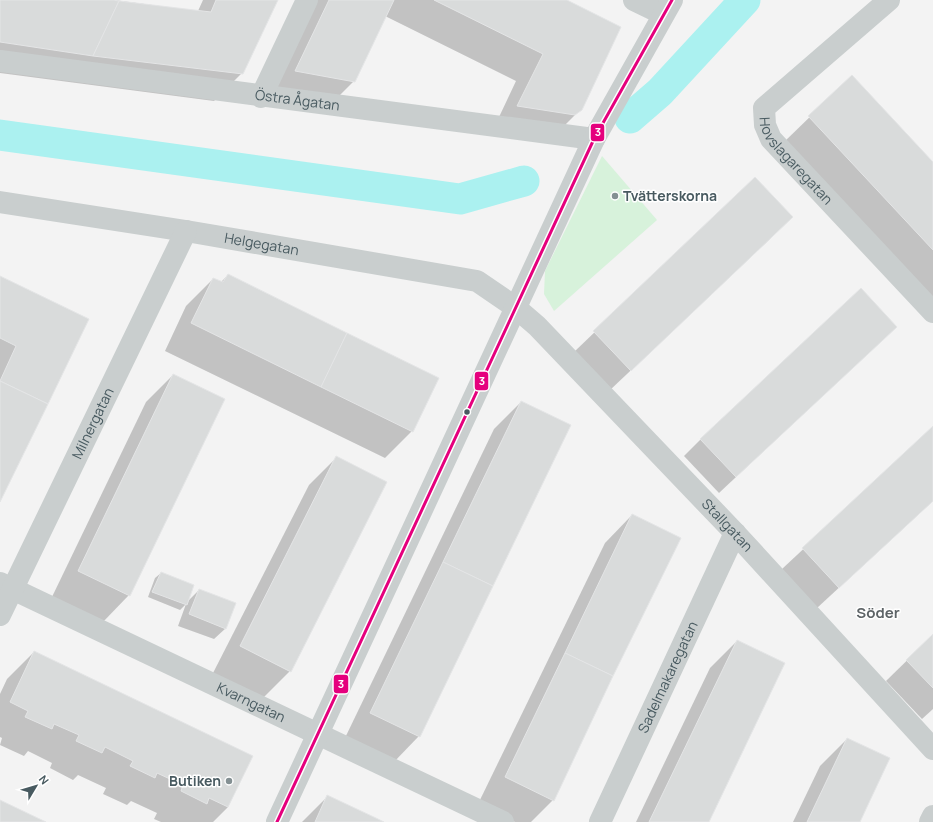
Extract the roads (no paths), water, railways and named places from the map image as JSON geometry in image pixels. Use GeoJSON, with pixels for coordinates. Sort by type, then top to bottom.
{"type":"FeatureCollection","features":[{"type":"Feature","properties":{"kind":"street"},"geometry":{"type":"LineString","coordinates":[[260,97],[307,0]]}},
{"type":"Feature","properties":{"kind":"street"},"geometry":{"type":"LineString","coordinates":[[277,822],[594,139],[668,7],[634,0]]}},
{"type":"Feature","properties":{"kind":"street","name":"Hovslagaregatan"},"geometry":{"type":"LineString","coordinates":[[889,0],[764,108],[765,125],[771,139],[933,312]]}},
{"type":"Feature","properties":{"kind":"street","name":"Östra Ågatan"},"geometry":{"type":"LineString","coordinates":[[0,61],[260,97],[594,139]]}},
{"type":"Feature","properties":{"kind":"street","name":"Helgegatan"},"geometry":{"type":"LineString","coordinates":[[0,202],[186,231],[477,281],[515,307]]}},
{"type":"Feature","properties":{"kind":"street","name":"Milnergatan"},"geometry":{"type":"LineString","coordinates":[[0,615],[6,586],[186,231]]}},
{"type":"Feature","properties":{"kind":"street","name":"Stallgatan"},"geometry":{"type":"LineString","coordinates":[[515,307],[537,326],[735,533],[933,749]]}},
{"type":"Feature","properties":{"kind":"street","name":"Sadelmakaregatan"},"geometry":{"type":"LineString","coordinates":[[600,822],[735,533]]}},
{"type":"Feature","properties":{"kind":"street","name":"Kvarngatan"},"geometry":{"type":"LineString","coordinates":[[6,586],[503,822]]}},
{"type":"Feature","properties":{"kind":"street"},"geometry":{"type":"LineString","coordinates":[[930,822],[933,816]]}},
{"type":"Feature","properties":{"kind":"waterway"},"geometry":{"type":"LineString","coordinates":[[630,118],[660,92],[745,0]]}},
{"type":"Feature","properties":{"kind":"waterway"},"geometry":{"type":"LineString","coordinates":[[0,135],[460,199],[524,181]]}},
{"type":"Feature","properties":{"kind":"place","name":"Tvätterskorna"},"geometry":{"type":"Point","coordinates":[615,196]}},
{"type":"Feature","properties":{"kind":"place","name":"Butiken"},"geometry":{"type":"Point","coordinates":[229,781]}},
{"type":"Feature","properties":{"kind":"district","name":"Söder"},"geometry":{"type":"Point","coordinates":[878,613]}}]}
